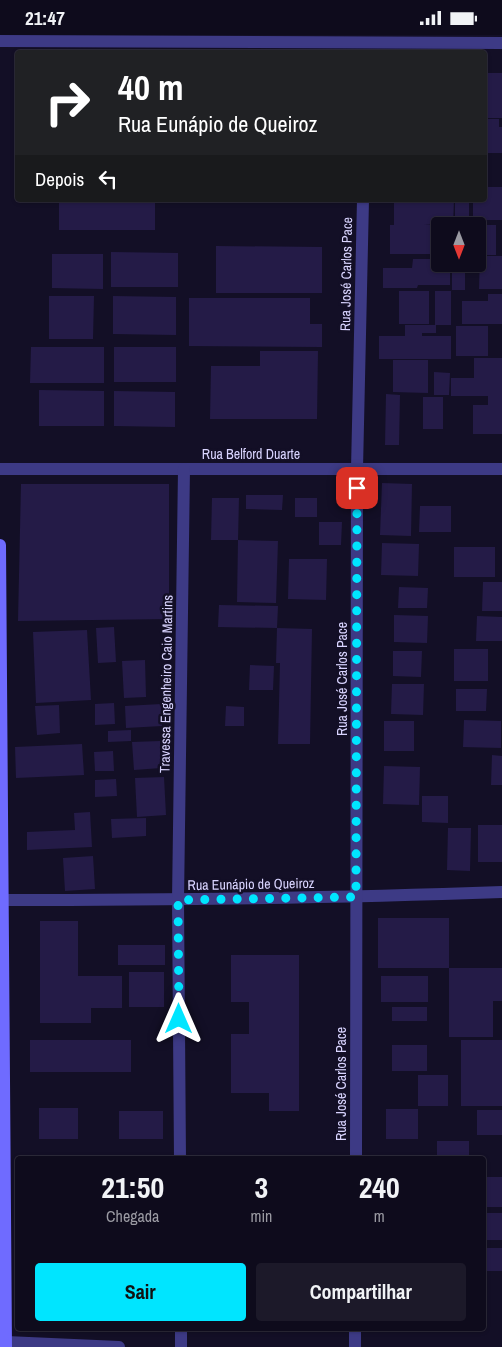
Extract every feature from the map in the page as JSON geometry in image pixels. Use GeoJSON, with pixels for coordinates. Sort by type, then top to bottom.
{"type":"FeatureCollection","features":[{"type":"Feature","properties":{"kind":"main road"},"geometry":{"type":"LineString","coordinates":[[0,545],[6,1345]]}},
{"type":"Feature","properties":{"kind":"street"},"geometry":{"type":"LineString","coordinates":[[0,41],[193,38],[366,43],[502,43]]}},
{"type":"Feature","properties":{"kind":"street","name":"Rua José Carlos Pace"},"geometry":{"type":"LineString","coordinates":[[356,1156],[357,469],[363,202]]}},
{"type":"Feature","properties":{"kind":"street","name":"Rua Belford Duarte"},"geometry":{"type":"LineString","coordinates":[[0,469],[502,469]]}},
{"type":"Feature","properties":{"kind":"street","name":"Travessa Engenheiro Caio Martins"},"geometry":{"type":"LineString","coordinates":[[180,1156],[178,900],[184,469]]}},
{"type":"Feature","properties":{"kind":"street","name":"Rua Eunápio de Queiroz"},"geometry":{"type":"LineString","coordinates":[[2,899],[178,900],[502,892]]}},
{"type":"Feature","properties":{"kind":"street"},"geometry":{"type":"LineString","coordinates":[[181,1331],[181,1347]]}},
{"type":"Feature","properties":{"kind":"street"},"geometry":{"type":"LineString","coordinates":[[355,1331],[355,1347]]}},
{"type":"Feature","properties":{"kind":"street"},"geometry":{"type":"LineString","coordinates":[[6,1345],[118,1347]]}},
{"type":"Feature","properties":{"kind":"building"},"geometry":{"type":"Polygon","coordinates":[[[487,73],[502,73],[502,118],[487,118],[487,73]]]}},
{"type":"Feature","properties":{"kind":"building"},"geometry":{"type":"Polygon","coordinates":[[[487,119],[499,119],[499,127],[502,127],[502,153],[487,153],[487,119]]]}},
{"type":"Feature","properties":{"kind":"building"},"geometry":{"type":"Polygon","coordinates":[[[487,187],[502,187],[502,220],[486,220],[486,217],[473,217],[473,202],[487,202],[487,187]]]}},
{"type":"Feature","properties":{"kind":"building"},"geometry":{"type":"Polygon","coordinates":[[[59,202],[155,202],[155,230],[59,230],[59,202]]]}},
{"type":"Feature","properties":{"kind":"building"},"geometry":{"type":"Polygon","coordinates":[[[394,202],[454,202],[453,217],[431,217],[431,224],[424,224],[431,225],[431,254],[390,254],[390,225],[394,225],[394,202]]]}},
{"type":"Feature","properties":{"kind":"building"},"geometry":{"type":"Polygon","coordinates":[[[455,202],[469,202],[469,217],[455,217],[455,202]]]}},
{"type":"Feature","properties":{"kind":"building"},"geometry":{"type":"Polygon","coordinates":[[[486,225],[496,225],[496,255],[486,255],[486,225]]]}},
{"type":"Feature","properties":{"kind":"building"},"geometry":{"type":"Polygon","coordinates":[[[216,246],[322,247],[322,293],[216,293],[216,246]]]}},
{"type":"Feature","properties":{"kind":"building"},"geometry":{"type":"Polygon","coordinates":[[[111,252],[178,253],[178,287],[111,287],[111,252]]]}},
{"type":"Feature","properties":{"kind":"building"},"geometry":{"type":"Polygon","coordinates":[[[52,254],[103,254],[103,289],[52,288],[52,254]]]}},
{"type":"Feature","properties":{"kind":"building"},"geometry":{"type":"Polygon","coordinates":[[[486,256],[502,256],[502,289],[479,289],[479,273],[486,273],[486,256]]]}},
{"type":"Feature","properties":{"kind":"building"},"geometry":{"type":"Polygon","coordinates":[[[413,259],[431,259],[431,273],[450,273],[450,285],[418,285],[417,288],[383,288],[383,268],[412,268],[413,259]]]}},
{"type":"Feature","properties":{"kind":"building"},"geometry":{"type":"Polygon","coordinates":[[[452,273],[465,273],[465,290],[452,290],[452,273]]]}},
{"type":"Feature","properties":{"kind":"building"},"geometry":{"type":"Polygon","coordinates":[[[399,291],[429,291],[429,324],[399,324],[399,291]]]}},
{"type":"Feature","properties":{"kind":"building"},"geometry":{"type":"Polygon","coordinates":[[[435,291],[451,291],[451,325],[435,325],[435,291]]]}},
{"type":"Feature","properties":{"kind":"building"},"geometry":{"type":"Polygon","coordinates":[[[488,294],[502,294],[502,324],[462,324],[462,301],[488,301],[488,294]]]}},
{"type":"Feature","properties":{"kind":"building"},"geometry":{"type":"Polygon","coordinates":[[[49,296],[94,296],[93,339],[49,339],[49,296]]]}},
{"type":"Feature","properties":{"kind":"building"},"geometry":{"type":"Polygon","coordinates":[[[113,296],[176,297],[176,335],[113,334],[113,296]]]}},
{"type":"Feature","properties":{"kind":"building"},"geometry":{"type":"Polygon","coordinates":[[[189,298],[310,298],[310,324],[322,324],[322,347],[189,346],[189,298]]]}},
{"type":"Feature","properties":{"kind":"building"},"geometry":{"type":"Polygon","coordinates":[[[405,325],[436,325],[436,333],[422,333],[422,336],[451,336],[451,359],[379,359],[379,336],[405,336],[405,325]]]}},
{"type":"Feature","properties":{"kind":"building"},"geometry":{"type":"Polygon","coordinates":[[[456,326],[488,326],[488,356],[456,356],[456,326]]]}},
{"type":"Feature","properties":{"kind":"building"},"geometry":{"type":"Polygon","coordinates":[[[31,347],[104,347],[104,383],[30,383],[31,347]]]}},
{"type":"Feature","properties":{"kind":"building"},"geometry":{"type":"Polygon","coordinates":[[[114,347],[176,347],[176,382],[114,382],[114,347]]]}},
{"type":"Feature","properties":{"kind":"building"},"geometry":{"type":"Polygon","coordinates":[[[260,351],[318,351],[317,419],[210,419],[211,366],[260,366],[260,351]]]}},
{"type":"Feature","properties":{"kind":"building"},"geometry":{"type":"Polygon","coordinates":[[[474,358],[502,358],[502,434],[473,434],[473,405],[488,405],[488,396],[451,396],[451,378],[474,378],[474,358]]]}},
{"type":"Feature","properties":{"kind":"building"},"geometry":{"type":"Polygon","coordinates":[[[393,360],[428,360],[428,393],[393,392],[393,360]]]}},
{"type":"Feature","properties":{"kind":"building"},"geometry":{"type":"Polygon","coordinates":[[[434,372],[450,373],[449,395],[434,395],[434,372]]]}},
{"type":"Feature","properties":{"kind":"building"},"geometry":{"type":"Polygon","coordinates":[[[39,390],[104,391],[104,426],[39,426],[39,390]]]}},
{"type":"Feature","properties":{"kind":"building"},"geometry":{"type":"Polygon","coordinates":[[[114,391],[175,392],[175,427],[114,426],[114,391]]]}},
{"type":"Feature","properties":{"kind":"building"},"geometry":{"type":"Polygon","coordinates":[[[386,394],[400,395],[399,445],[385,445],[386,394]]]}},
{"type":"Feature","properties":{"kind":"building"},"geometry":{"type":"Polygon","coordinates":[[[423,397],[443,397],[443,429],[423,429],[423,397]]]}},
{"type":"Feature","properties":{"kind":"building"},"geometry":{"type":"Polygon","coordinates":[[[382,483],[412,484],[411,536],[380,535],[382,483]]]}},
{"type":"Feature","properties":{"kind":"building"},"geometry":{"type":"Polygon","coordinates":[[[21,484],[169,484],[169,619],[18,621],[21,484]]]}},
{"type":"Feature","properties":{"kind":"building"},"geometry":{"type":"Polygon","coordinates":[[[246,495],[283,495],[282,510],[246,509],[246,495]]]}},
{"type":"Feature","properties":{"kind":"building"},"geometry":{"type":"Polygon","coordinates":[[[212,498],[239,498],[238,540],[211,540],[212,498]]]}},
{"type":"Feature","properties":{"kind":"building"},"geometry":{"type":"Polygon","coordinates":[[[295,498],[317,498],[317,517],[295,517],[295,498]]]}},
{"type":"Feature","properties":{"kind":"building"},"geometry":{"type":"Polygon","coordinates":[[[420,506],[451,506],[451,532],[419,532],[420,506]]]}},
{"type":"Feature","properties":{"kind":"building"},"geometry":{"type":"Polygon","coordinates":[[[319,522],[342,522],[341,545],[319,545],[319,522]]]}},
{"type":"Feature","properties":{"kind":"building"},"geometry":{"type":"Polygon","coordinates":[[[238,540],[278,541],[276,603],[237,602],[238,540]]]}},
{"type":"Feature","properties":{"kind":"building"},"geometry":{"type":"Polygon","coordinates":[[[382,543],[419,544],[418,576],[381,575],[382,543]]]}},
{"type":"Feature","properties":{"kind":"building"},"geometry":{"type":"Polygon","coordinates":[[[454,547],[495,547],[495,577],[454,577],[454,547]]]}},
{"type":"Feature","properties":{"kind":"building"},"geometry":{"type":"Polygon","coordinates":[[[289,559],[327,559],[326,600],[288,599],[289,559]]]}},
{"type":"Feature","properties":{"kind":"building"},"geometry":{"type":"Polygon","coordinates":[[[483,582],[502,582],[502,611],[482,611],[483,582]]]}},
{"type":"Feature","properties":{"kind":"building"},"geometry":{"type":"Polygon","coordinates":[[[399,587],[428,588],[427,608],[398,608],[399,587]]]}},
{"type":"Feature","properties":{"kind":"building"},"geometry":{"type":"Polygon","coordinates":[[[219,605],[278,606],[277,628],[218,627],[219,605]]]}},
{"type":"Feature","properties":{"kind":"building"},"geometry":{"type":"Polygon","coordinates":[[[394,615],[428,616],[427,643],[394,642],[394,615]]]}},
{"type":"Feature","properties":{"kind":"building"},"geometry":{"type":"Polygon","coordinates":[[[477,616],[502,617],[502,641],[476,641],[477,616]]]}},
{"type":"Feature","properties":{"kind":"building"},"geometry":{"type":"Polygon","coordinates":[[[114,627],[116,662],[98,663],[96,628],[114,627]]]}},
{"type":"Feature","properties":{"kind":"building"},"geometry":{"type":"Polygon","coordinates":[[[277,628],[312,629],[310,744],[278,744],[280,663],[276,663],[277,628]]]}},
{"type":"Feature","properties":{"kind":"building"},"geometry":{"type":"Polygon","coordinates":[[[87,630],[91,700],[36,703],[33,632],[87,630]]]}},
{"type":"Feature","properties":{"kind":"building"},"geometry":{"type":"Polygon","coordinates":[[[454,649],[488,649],[488,681],[454,681],[454,649]]]}},
{"type":"Feature","properties":{"kind":"building"},"geometry":{"type":"Polygon","coordinates":[[[393,651],[422,651],[421,677],[393,676],[393,651]]]}},
{"type":"Feature","properties":{"kind":"building"},"geometry":{"type":"Polygon","coordinates":[[[145,660],[146,697],[124,698],[122,661],[145,660]]]}},
{"type":"Feature","properties":{"kind":"building"},"geometry":{"type":"Polygon","coordinates":[[[250,665],[274,666],[273,690],[249,690],[250,665]]]}},
{"type":"Feature","properties":{"kind":"building"},"geometry":{"type":"Polygon","coordinates":[[[392,684],[424,684],[423,715],[391,714],[392,684]]]}},
{"type":"Feature","properties":{"kind":"building"},"geometry":{"type":"Polygon","coordinates":[[[456,689],[487,689],[486,711],[456,711],[456,689]]]}},
{"type":"Feature","properties":{"kind":"building"},"geometry":{"type":"Polygon","coordinates":[[[114,703],[115,724],[95,725],[95,704],[114,703]]]}},
{"type":"Feature","properties":{"kind":"building"},"geometry":{"type":"Polygon","coordinates":[[[161,704],[162,726],[126,728],[125,706],[161,704]]]}},
{"type":"Feature","properties":{"kind":"building"},"geometry":{"type":"Polygon","coordinates":[[[59,705],[60,733],[37,735],[35,706],[59,705]]]}},
{"type":"Feature","properties":{"kind":"building"},"geometry":{"type":"Polygon","coordinates":[[[226,706],[244,707],[244,726],[225,726],[226,706]]]}},
{"type":"Feature","properties":{"kind":"building"},"geometry":{"type":"Polygon","coordinates":[[[464,720],[501,721],[501,748],[463,747],[464,720]]]}},
{"type":"Feature","properties":{"kind":"building"},"geometry":{"type":"Polygon","coordinates":[[[384,721],[414,721],[414,751],[384,751],[384,721]]]}},
{"type":"Feature","properties":{"kind":"building"},"geometry":{"type":"Polygon","coordinates":[[[131,730],[131,741],[108,742],[108,731],[131,730]]]}},
{"type":"Feature","properties":{"kind":"building"},"geometry":{"type":"Polygon","coordinates":[[[160,741],[161,768],[134,770],[132,742],[160,741]]]}},
{"type":"Feature","properties":{"kind":"building"},"geometry":{"type":"Polygon","coordinates":[[[82,744],[84,775],[16,778],[15,747],[82,744]]]}},
{"type":"Feature","properties":{"kind":"building"},"geometry":{"type":"Polygon","coordinates":[[[113,751],[114,771],[95,771],[94,752],[113,751]]]}},
{"type":"Feature","properties":{"kind":"building"},"geometry":{"type":"Polygon","coordinates":[[[492,755],[502,756],[502,785],[491,785],[492,755]]]}},
{"type":"Feature","properties":{"kind":"building"},"geometry":{"type":"Polygon","coordinates":[[[384,766],[420,767],[419,805],[383,804],[384,766]]]}},
{"type":"Feature","properties":{"kind":"building"},"geometry":{"type":"Polygon","coordinates":[[[164,777],[166,815],[137,817],[135,778],[164,777]]]}},
{"type":"Feature","properties":{"kind":"building"},"geometry":{"type":"Polygon","coordinates":[[[116,779],[117,796],[95,797],[95,780],[116,779]]]}},
{"type":"Feature","properties":{"kind":"building"},"geometry":{"type":"Polygon","coordinates":[[[422,796],[448,796],[448,823],[422,822],[422,796]]]}},
{"type":"Feature","properties":{"kind":"building"},"geometry":{"type":"Polygon","coordinates":[[[90,812],[92,847],[27,850],[27,832],[75,830],[74,813],[90,812]]]}},
{"type":"Feature","properties":{"kind":"building"},"geometry":{"type":"Polygon","coordinates":[[[146,818],[146,836],[112,838],[111,819],[146,818]]]}},
{"type":"Feature","properties":{"kind":"building"},"geometry":{"type":"Polygon","coordinates":[[[478,825],[502,825],[502,862],[478,862],[478,825]]]}},
{"type":"Feature","properties":{"kind":"building"},"geometry":{"type":"Polygon","coordinates":[[[448,828],[471,828],[470,871],[447,870],[448,828]]]}},
{"type":"Feature","properties":{"kind":"building"},"geometry":{"type":"Polygon","coordinates":[[[93,856],[95,889],[65,891],[63,858],[93,856]]]}},
{"type":"Feature","properties":{"kind":"building"},"geometry":{"type":"Polygon","coordinates":[[[378,918],[449,918],[449,968],[378,968],[378,918]]]}},
{"type":"Feature","properties":{"kind":"building"},"geometry":{"type":"Polygon","coordinates":[[[40,921],[78,921],[78,976],[122,976],[122,1008],[91,1008],[91,1023],[40,1023],[40,921]]]}},
{"type":"Feature","properties":{"kind":"building"},"geometry":{"type":"Polygon","coordinates":[[[118,945],[165,945],[165,965],[118,965],[118,945]]]}},
{"type":"Feature","properties":{"kind":"building"},"geometry":{"type":"Polygon","coordinates":[[[231,955],[299,955],[299,1111],[269,1111],[269,1093],[231,1093],[231,1034],[249,1034],[249,1002],[231,1002],[231,955]]]}},
{"type":"Feature","properties":{"kind":"building"},"geometry":{"type":"Polygon","coordinates":[[[449,968],[502,968],[502,1001],[493,1001],[493,1037],[449,1037],[449,968]]]}},
{"type":"Feature","properties":{"kind":"building"},"geometry":{"type":"Polygon","coordinates":[[[129,972],[164,972],[164,1007],[129,1007],[129,972]]]}},
{"type":"Feature","properties":{"kind":"building"},"geometry":{"type":"Polygon","coordinates":[[[381,976],[428,976],[428,1002],[381,1002],[381,976]]]}},
{"type":"Feature","properties":{"kind":"building"},"geometry":{"type":"Polygon","coordinates":[[[392,1007],[427,1007],[427,1021],[392,1021],[392,1007]]]}},
{"type":"Feature","properties":{"kind":"building"},"geometry":{"type":"Polygon","coordinates":[[[30,1040],[131,1040],[131,1072],[30,1072],[30,1040]]]}},
{"type":"Feature","properties":{"kind":"building"},"geometry":{"type":"Polygon","coordinates":[[[461,1040],[502,1040],[502,1106],[461,1106],[461,1040]]]}},
{"type":"Feature","properties":{"kind":"building"},"geometry":{"type":"Polygon","coordinates":[[[392,1045],[427,1045],[427,1071],[392,1071],[392,1045]]]}},
{"type":"Feature","properties":{"kind":"building"},"geometry":{"type":"Polygon","coordinates":[[[418,1075],[448,1075],[448,1106],[418,1106],[418,1075]]]}},
{"type":"Feature","properties":{"kind":"building"},"geometry":{"type":"Polygon","coordinates":[[[39,1108],[78,1108],[78,1139],[39,1139],[39,1108]]]}},
{"type":"Feature","properties":{"kind":"building"},"geometry":{"type":"Polygon","coordinates":[[[386,1109],[418,1109],[418,1139],[386,1139],[386,1109]]]}},
{"type":"Feature","properties":{"kind":"building"},"geometry":{"type":"Polygon","coordinates":[[[477,1110],[502,1110],[502,1135],[477,1135],[477,1110]]]}},
{"type":"Feature","properties":{"kind":"building"},"geometry":{"type":"Polygon","coordinates":[[[119,1111],[163,1111],[163,1139],[119,1139],[119,1111]]]}},
{"type":"Feature","properties":{"kind":"building"},"geometry":{"type":"Polygon","coordinates":[[[437,1141],[469,1141],[469,1156],[437,1156],[437,1141]]]}},
{"type":"Feature","properties":{"kind":"building"},"geometry":{"type":"Polygon","coordinates":[[[486,1177],[502,1177],[502,1207],[486,1207],[486,1177]]]}},
{"type":"Feature","properties":{"kind":"building"},"geometry":{"type":"Polygon","coordinates":[[[486,1213],[502,1213],[502,1240],[486,1240],[486,1213]]]}},
{"type":"Feature","properties":{"kind":"building"},"geometry":{"type":"Polygon","coordinates":[[[486,1248],[502,1248],[502,1271],[486,1271],[486,1248]]]}},
{"type":"Feature","properties":{"kind":"route"},"geometry":{"type":"LineString","coordinates":[[179,1019],[178,900],[356,897],[357,488]]}}]}
